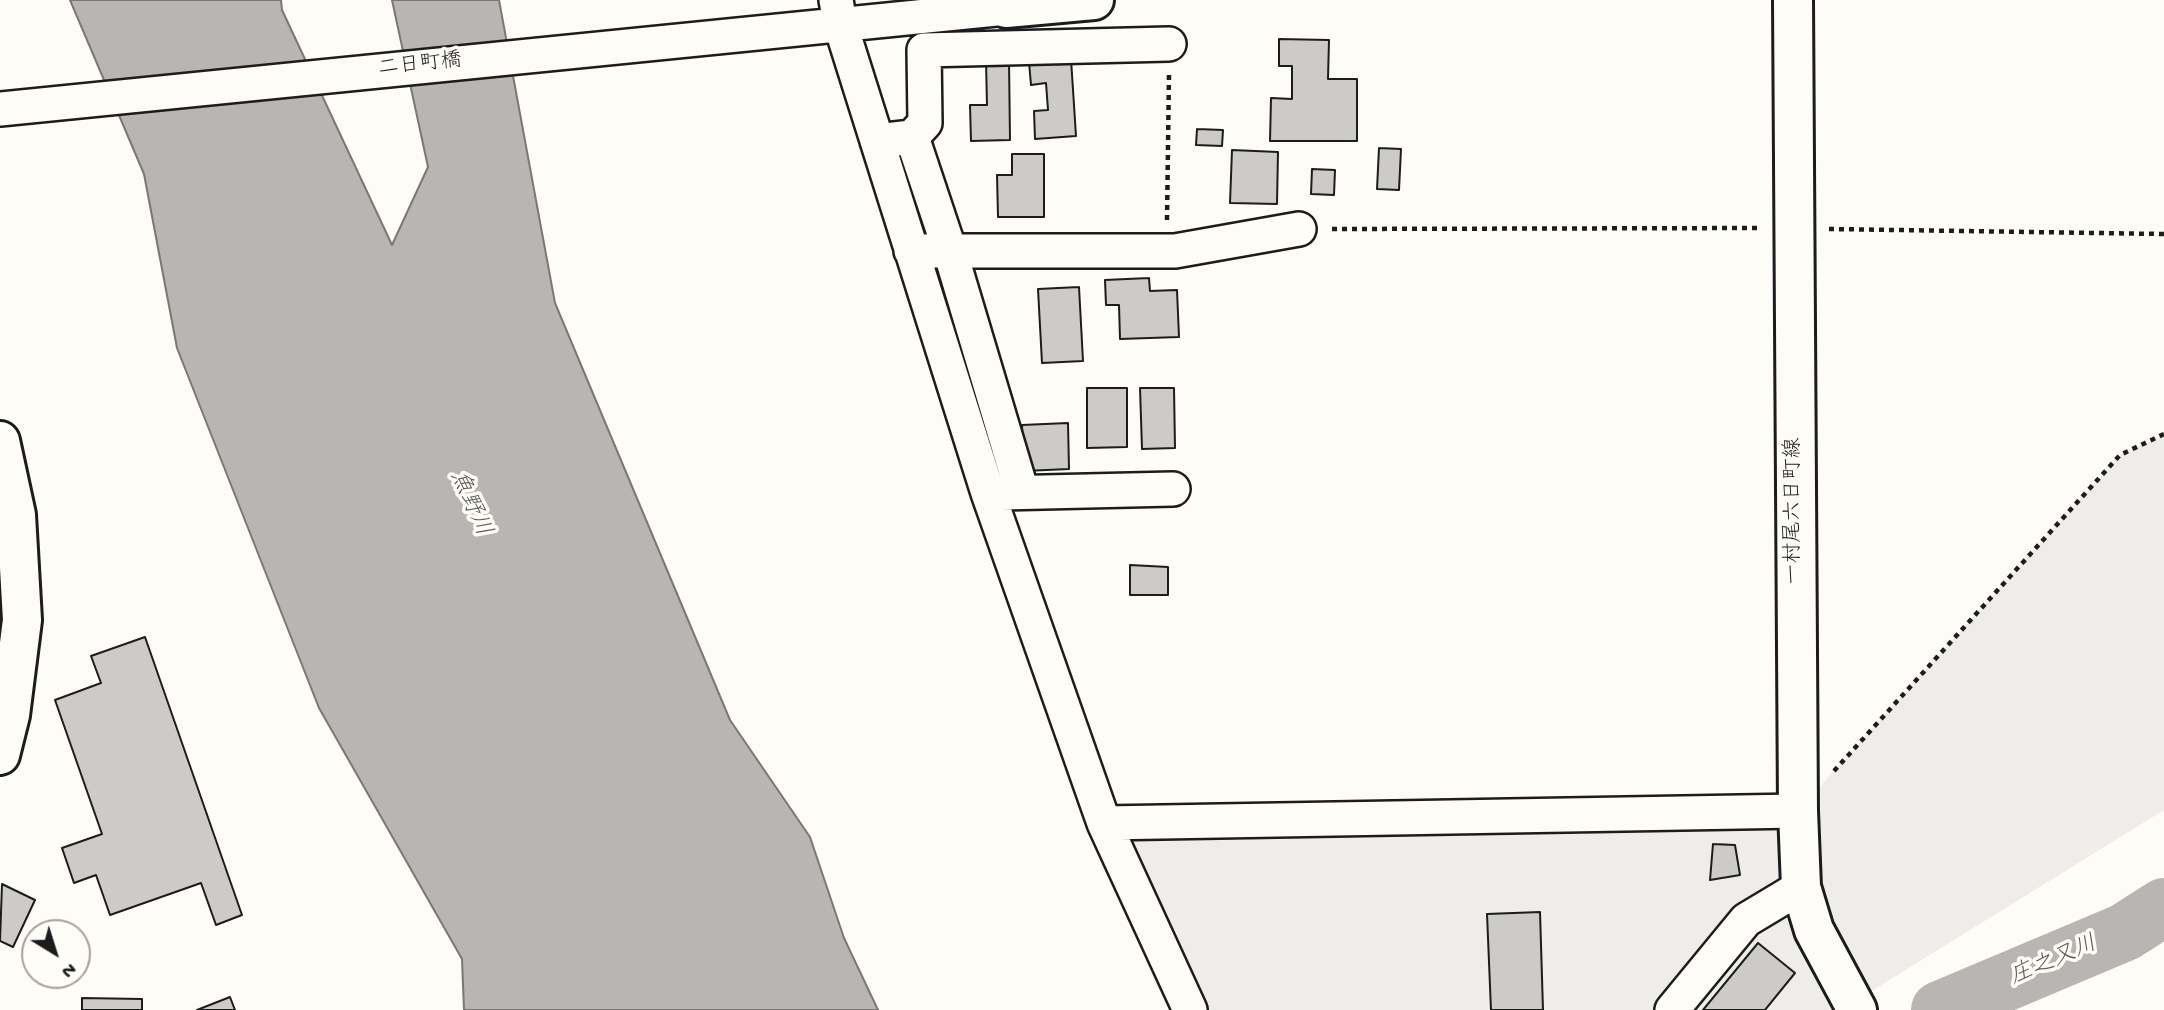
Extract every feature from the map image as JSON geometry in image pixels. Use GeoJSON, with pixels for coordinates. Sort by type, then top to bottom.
{"type":"FeatureCollection","features":[{"type":"Feature","properties":{"kind":"main road"},"geometry":{"type":"LineString","coordinates":[[1006,4],[1094,0]]}},
{"type":"Feature","properties":{"kind":"main road","name":"一村尾六日町線"},"geometry":{"type":"LineString","coordinates":[[1793,0],[1798,811],[1801,887],[1814,930],[1854,1007]]}},
{"type":"Feature","properties":{"kind":"main road"},"geometry":{"type":"LineString","coordinates":[[0,440],[16,515],[22,620],[10,715],[0,755]]}},
{"type":"Feature","properties":{"kind":"street","name":"二日町橋"},"geometry":{"type":"LineString","coordinates":[[0,109],[838,12],[1006,4]]}},
{"type":"Feature","properties":{"kind":"street"},"geometry":{"type":"LineString","coordinates":[[838,12],[988,493],[1104,823],[1190,1010]]}},
{"type":"Feature","properties":{"kind":"street"},"geometry":{"type":"LineString","coordinates":[[877,141],[912,136],[925,123],[924,50],[1169,44]]}},
{"type":"Feature","properties":{"kind":"street"},"geometry":{"type":"LineString","coordinates":[[912,136],[950,251],[1022,492]]}},
{"type":"Feature","properties":{"kind":"street"},"geometry":{"type":"LineString","coordinates":[[911,251],[1175,251],[1299,229]]}},
{"type":"Feature","properties":{"kind":"street"},"geometry":{"type":"LineString","coordinates":[[988,493],[1173,489]]}},
{"type":"Feature","properties":{"kind":"street"},"geometry":{"type":"LineString","coordinates":[[1104,823],[1798,811]]}},
{"type":"Feature","properties":{"kind":"street"},"geometry":{"type":"LineString","coordinates":[[1672,1010],[1746,920],[1801,887]]}},
{"type":"Feature","properties":{"kind":"path"},"geometry":{"type":"LineString","coordinates":[[1167,231],[1169,44]]}},
{"type":"Feature","properties":{"kind":"path"},"geometry":{"type":"LineString","coordinates":[[1299,229],[1793,228],[2164,234]]}},
{"type":"Feature","properties":{"kind":"path"},"geometry":{"type":"LineString","coordinates":[[1798,811],[2120,455],[2164,434]]}},
{"type":"Feature","properties":{"kind":"shaded area"},"geometry":{"type":"Polygon","coordinates":[[[2164,434],[2164,810],[1852,1003],[1845,1010],[1190,1010],[1104,823],[1798,811],[2120,455],[2164,434]]]}},
{"type":"Feature","properties":{"kind":"water","name":"魚野川"},"geometry":{"type":"Polygon","coordinates":[[[70,0],[281,0],[282,10],[392,245],[428,167],[392,0],[499,0],[555,303],[730,720],[810,837],[844,938],[878,1010],[464,1010],[462,959],[319,708],[177,348],[144,174],[70,0]]]}},
{"type":"Feature","properties":{"kind":"building"},"geometry":{"type":"Polygon","coordinates":[[[1279,39],[1329,40],[1328,79],[1357,79],[1357,141],[1270,141],[1271,98],[1292,99],[1292,66],[1279,66],[1279,39]]]}},
{"type":"Feature","properties":{"kind":"building"},"geometry":{"type":"Polygon","coordinates":[[[1071,59],[1076,136],[1035,139],[1034,111],[1048,110],[1046,83],[1031,85],[1029,62],[1071,59]]]}},
{"type":"Feature","properties":{"kind":"building"},"geometry":{"type":"Polygon","coordinates":[[[1009,60],[1010,140],[971,141],[970,105],[987,105],[986,61],[1009,60]]]}},
{"type":"Feature","properties":{"kind":"building"},"geometry":{"type":"Polygon","coordinates":[[[1197,129],[1223,130],[1222,146],[1196,145],[1197,129]]]}},
{"type":"Feature","properties":{"kind":"building"},"geometry":{"type":"Polygon","coordinates":[[[1379,148],[1401,149],[1399,190],[1377,189],[1379,148]]]}},
{"type":"Feature","properties":{"kind":"building"},"geometry":{"type":"Polygon","coordinates":[[[1232,150],[1278,152],[1277,204],[1230,203],[1232,150]]]}},
{"type":"Feature","properties":{"kind":"building"},"geometry":{"type":"Polygon","coordinates":[[[1012,154],[1044,154],[1044,217],[998,217],[997,175],[1012,175],[1012,154]]]}},
{"type":"Feature","properties":{"kind":"building"},"geometry":{"type":"Polygon","coordinates":[[[1312,169],[1335,170],[1334,195],[1311,194],[1312,169]]]}},
{"type":"Feature","properties":{"kind":"building"},"geometry":{"type":"Polygon","coordinates":[[[1149,278],[1150,291],[1177,290],[1179,337],[1120,339],[1119,305],[1106,305],[1105,280],[1149,278]]]}},
{"type":"Feature","properties":{"kind":"building"},"geometry":{"type":"Polygon","coordinates":[[[1079,287],[1083,361],[1042,363],[1038,289],[1079,287]]]}},
{"type":"Feature","properties":{"kind":"building"},"geometry":{"type":"Polygon","coordinates":[[[1087,388],[1127,388],[1127,447],[1087,448],[1087,388]]]}},
{"type":"Feature","properties":{"kind":"building"},"geometry":{"type":"Polygon","coordinates":[[[1140,388],[1174,388],[1175,448],[1142,449],[1140,388]]]}},
{"type":"Feature","properties":{"kind":"building"},"geometry":{"type":"Polygon","coordinates":[[[1068,423],[1069,469],[1024,471],[1022,425],[1068,423]]]}},
{"type":"Feature","properties":{"kind":"building"},"geometry":{"type":"Polygon","coordinates":[[[1130,565],[1168,567],[1168,595],[1130,595],[1130,565]]]}},
{"type":"Feature","properties":{"kind":"building"},"geometry":{"type":"Polygon","coordinates":[[[145,637],[242,915],[216,925],[201,883],[110,915],[96,875],[74,883],[62,848],[102,834],[55,700],[101,683],[91,656],[145,637]]]}},
{"type":"Feature","properties":{"kind":"building"},"geometry":{"type":"Polygon","coordinates":[[[1713,844],[1735,845],[1740,875],[1710,880],[1713,844]]]}},
{"type":"Feature","properties":{"kind":"building"},"geometry":{"type":"Polygon","coordinates":[[[2,884],[35,900],[26,919],[21,919],[21,930],[13,947],[0,941],[2,884]]]}},
{"type":"Feature","properties":{"kind":"building"},"geometry":{"type":"Polygon","coordinates":[[[1540,912],[1543,1010],[1491,1010],[1487,914],[1540,912]]]}},
{"type":"Feature","properties":{"kind":"building"},"geometry":{"type":"Polygon","coordinates":[[[1758,943],[1795,973],[1765,1010],[1703,1010],[1758,943]]]}},
{"type":"Feature","properties":{"kind":"building"},"geometry":{"type":"Polygon","coordinates":[[[230,997],[235,1010],[197,1010],[230,997]]]}},
{"type":"Feature","properties":{"kind":"building"},"geometry":{"type":"Polygon","coordinates":[[[82,998],[142,999],[142,1010],[82,1010],[82,998]]]}},
{"type":"Feature","properties":{"kind":"waterway","name":"庄之又川"},"geometry":{"type":"LineString","coordinates":[[1940,1010],[2125,932],[2164,907]]}}]}
